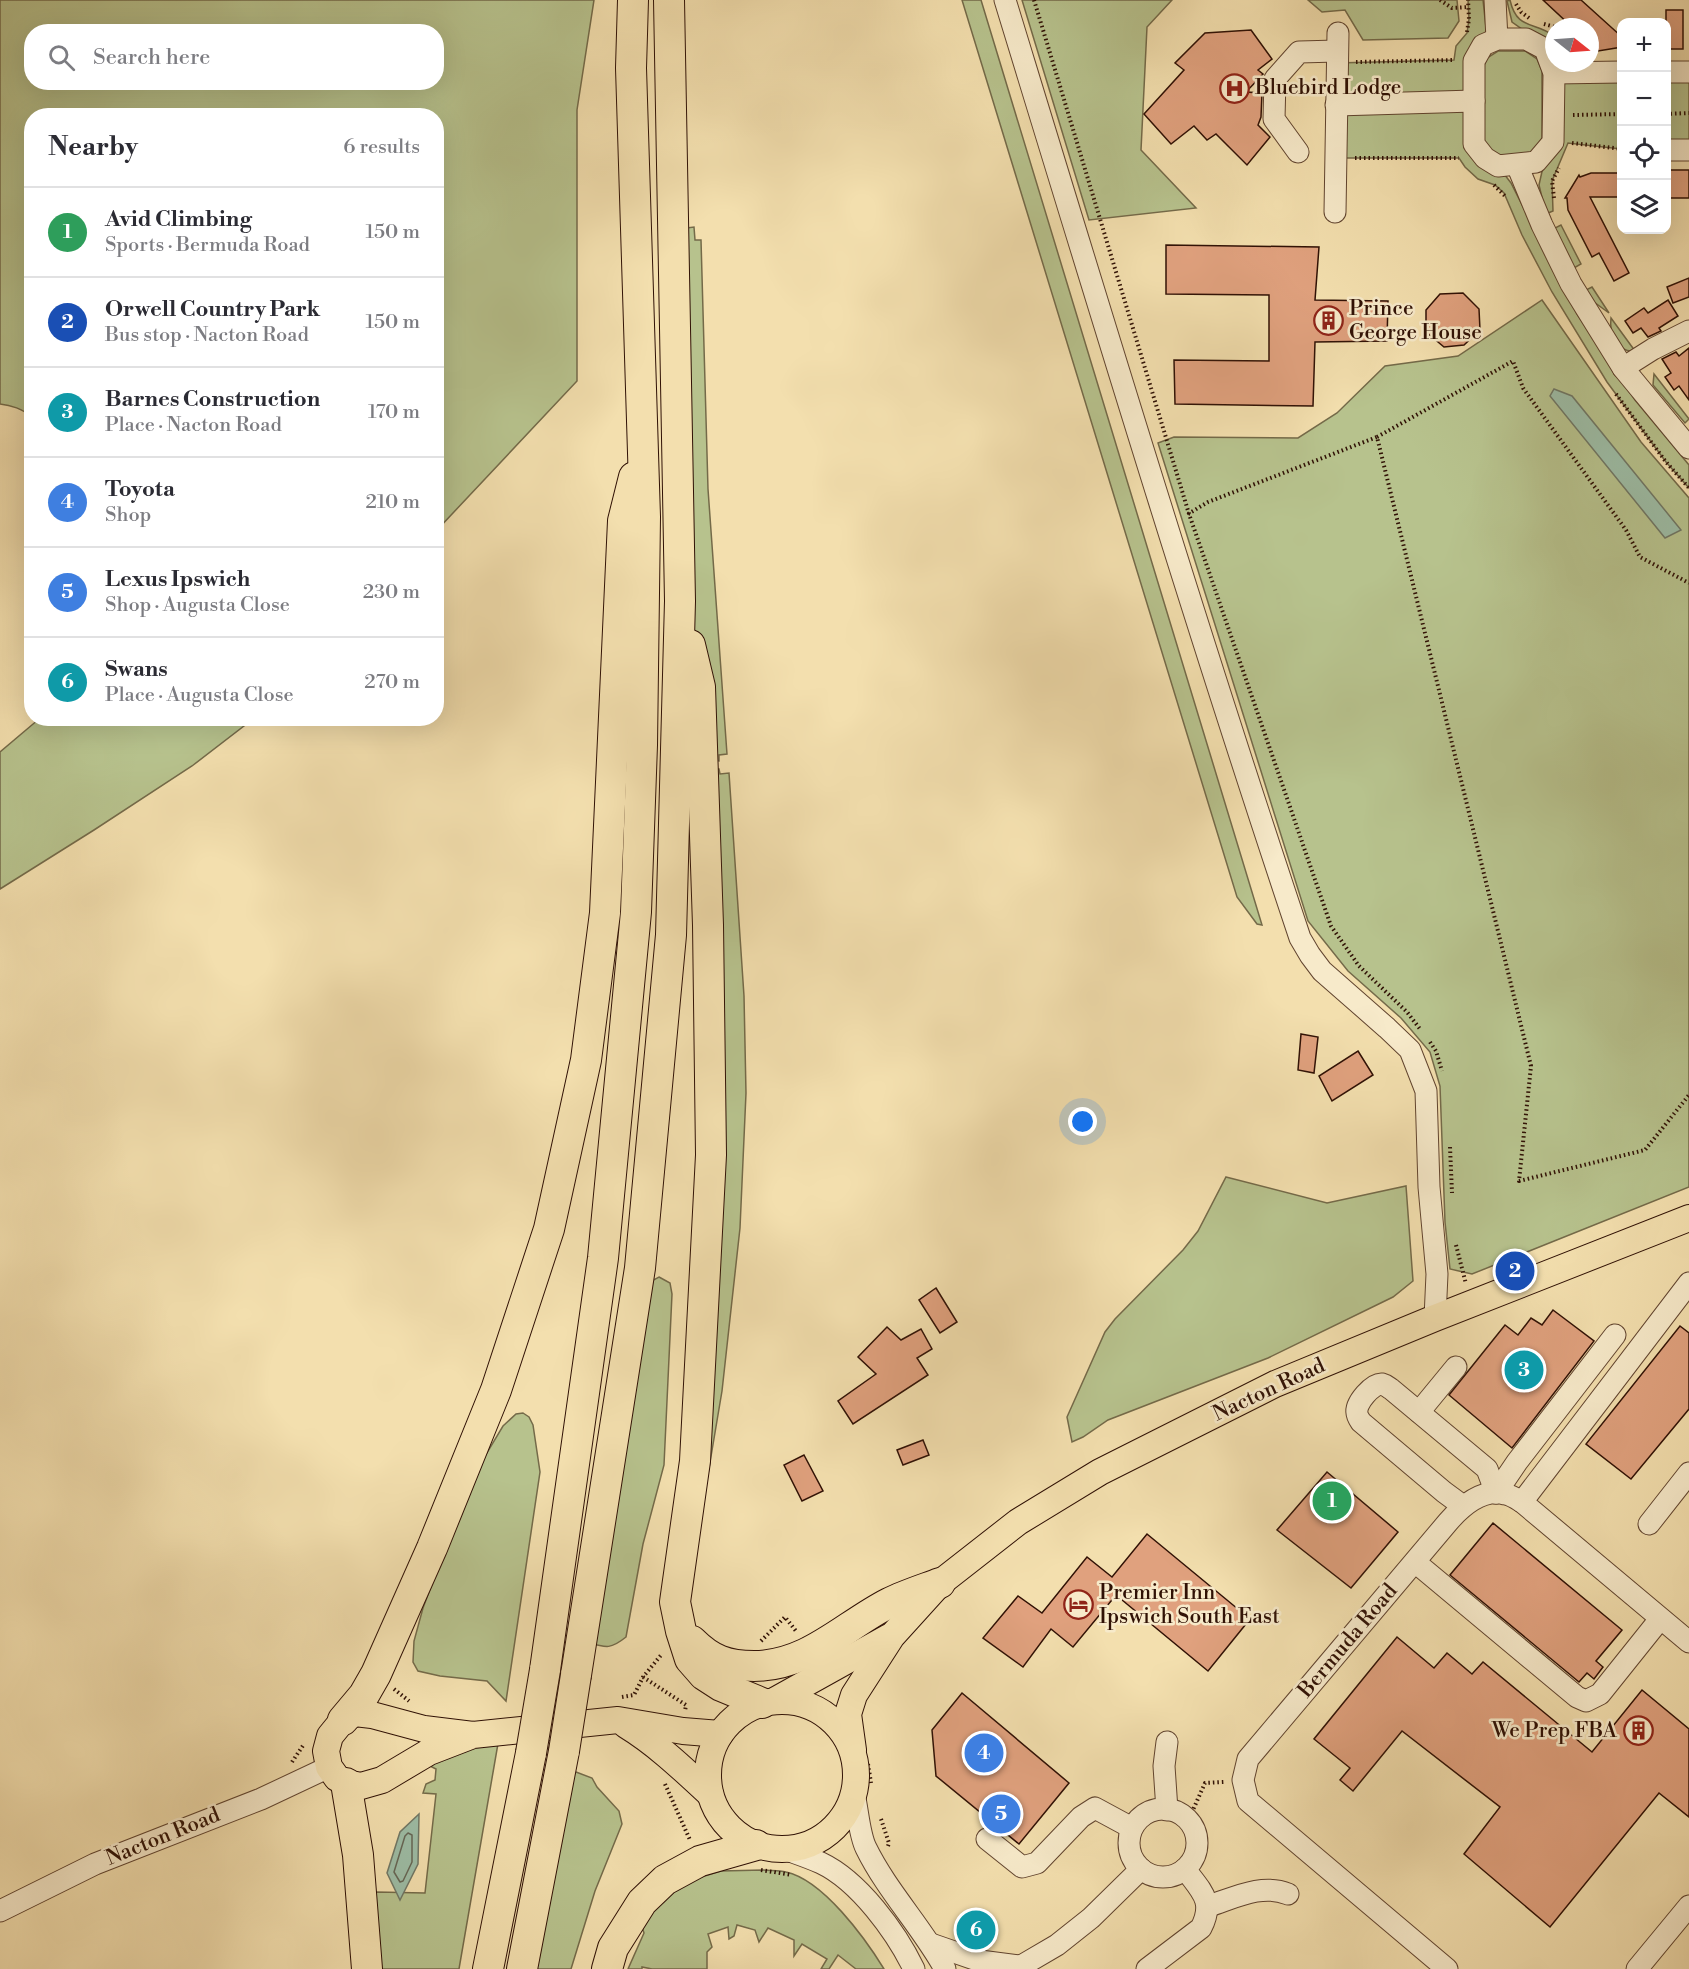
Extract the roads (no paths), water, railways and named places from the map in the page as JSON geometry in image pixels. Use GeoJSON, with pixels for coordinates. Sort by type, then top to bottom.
{"type":"FeatureCollection","features":[{"type":"Feature","properties":{"kind":"highway"},"geometry":{"type":"LineString","coordinates":[[488,1969],[545,1670],[603,1258],[636,912],[642,745],[645,517],[631,69],[633,0]]}},
{"type":"Feature","properties":{"kind":"highway"},"geometry":{"type":"LineString","coordinates":[[522,1969],[564,1751],[640,1268],[671,935],[680,601],[669,0]]}},
{"type":"Feature","properties":{"kind":"highway"},"geometry":{"type":"LineString","coordinates":[[343,1720],[364,1695],[376,1674],[432,1548],[496,1390],[549,1229],[586,1060],[605,914],[623,521],[642,448]]}},
{"type":"Feature","properties":{"kind":"highway"},"geometry":{"type":"LineString","coordinates":[[680,601],[699,687],[708,925],[711,1155],[695,1461],[675,1602],[690,1659],[704,1675],[721,1686],[768,1702]]}},
{"type":"Feature","properties":{"kind":"highway"},"geometry":{"type":"LineString","coordinates":[[681,1631],[702,1651],[719,1662],[743,1666],[768,1666],[792,1661],[813,1652],[889,1603],[940,1583]]}},
{"type":"Feature","properties":{"kind":"highway"},"geometry":{"type":"LineString","coordinates":[[338,1775],[358,1855],[367,1969]]}},
{"type":"Feature","properties":{"kind":"highway"},"geometry":{"type":"LineString","coordinates":[[607,1969],[613,1948],[642,1902],[665,1880],[700,1862],[754,1858]]}},
{"type":"Feature","properties":{"kind":"main road","name":"Nacton Road"},"geometry":{"type":"LineString","coordinates":[[860,1755],[848,1714],[854,1695],[892,1636],[940,1583],[1018,1521],[1100,1472],[1275,1384],[1435,1318],[1466,1297],[1689,1218]]}},
{"type":"Feature","properties":{"kind":"main road","name":"Nacton Road"},"geometry":{"type":"LineString","coordinates":[[768,1702],[892,1636]]}},
{"type":"Feature","properties":{"kind":"main road"},"geometry":{"type":"LineString","coordinates":[[768,1702],[800,1703],[823,1713],[841,1730],[860,1755],[857,1774],[863,1792],[829,1834],[806,1846],[787,1850],[771,1849],[754,1858],[724,1821],[710,1794],[708,1773],[710,1760],[720,1734],[750,1708],[768,1702]]}},
{"type":"Feature","properties":{"kind":"main road"},"geometry":{"type":"LineString","coordinates":[[473,1735],[424,1729],[372,1715],[355,1713],[343,1720],[330,1736],[326,1751],[338,1775],[361,1786],[382,1780],[429,1752],[473,1735],[614,1709],[683,1731],[720,1734]]}},
{"type":"Feature","properties":{"kind":"main road"},"geometry":{"type":"LineString","coordinates":[[614,1709],[710,1794]]}},
{"type":"Feature","properties":{"kind":"street"},"geometry":{"type":"LineString","coordinates":[[1005,0],[1165,523],[1300,938],[1322,971],[1410,1050],[1426,1091],[1429,1187],[1437,1274],[1435,1318]]}},
{"type":"Feature","properties":{"kind":"street"},"geometry":{"type":"LineString","coordinates":[[1495,0],[1497,39]]}},
{"type":"Feature","properties":{"kind":"street"},"geometry":{"type":"LineString","coordinates":[[1497,39],[1526,39],[1545,49],[1554,73],[1553,142],[1536,162],[1498,166],[1485,158],[1474,144],[1474,61],[1483,45],[1497,39]]}},
{"type":"Feature","properties":{"kind":"street"},"geometry":{"type":"LineString","coordinates":[[1298,152],[1274,119],[1275,79],[1299,52],[1337,49],[1335,212]]}},
{"type":"Feature","properties":{"kind":"street"},"geometry":{"type":"LineString","coordinates":[[1554,73],[1617,72]]}},
{"type":"Feature","properties":{"kind":"street"},"geometry":{"type":"LineString","coordinates":[[1671,72],[1689,72]]}},
{"type":"Feature","properties":{"kind":"street"},"geometry":{"type":"LineString","coordinates":[[1336,105],[1474,101]]}},
{"type":"Feature","properties":{"kind":"street"},"geometry":{"type":"LineString","coordinates":[[1671,150],[1689,150]]}},
{"type":"Feature","properties":{"kind":"street"},"geometry":{"type":"LineString","coordinates":[[1517,165],[1542,225],[1571,284],[1623,368],[1689,448]]}},
{"type":"Feature","properties":{"kind":"street"},"geometry":{"type":"LineString","coordinates":[[1623,368],[1653,349],[1689,331]]}},
{"type":"Feature","properties":{"kind":"street"},"geometry":{"type":"LineString","coordinates":[[1437,1274],[1451,1293],[1466,1297]]}},
{"type":"Feature","properties":{"kind":"street"},"geometry":{"type":"LineString","coordinates":[[1522,1502],[1689,1283]]}},
{"type":"Feature","properties":{"kind":"street"},"geometry":{"type":"LineString","coordinates":[[1496,1493],[1516,1462],[1615,1335]]}},
{"type":"Feature","properties":{"kind":"street"},"geometry":{"type":"LineString","coordinates":[[1419,1412],[1455,1367]]}},
{"type":"Feature","properties":{"kind":"street"},"geometry":{"type":"LineString","coordinates":[[1463,1506],[1361,1422],[1357,1406],[1362,1398],[1377,1385],[1382,1384],[1391,1389],[1487,1469],[1496,1493]]}},
{"type":"Feature","properties":{"kind":"street"},"geometry":{"type":"LineString","coordinates":[[1649,1524],[1689,1473]]}},
{"type":"Feature","properties":{"kind":"street"},"geometry":{"type":"LineString","coordinates":[[1496,1493],[1506,1494],[1522,1502],[1689,1642]]}},
{"type":"Feature","properties":{"kind":"street","name":"Bermuda Road"},"geometry":{"type":"LineString","coordinates":[[1448,1969],[1248,1801],[1243,1780],[1248,1759],[1463,1506],[1482,1496],[1496,1493]]}},
{"type":"Feature","properties":{"kind":"street"},"geometry":{"type":"LineString","coordinates":[[1415,1562],[1577,1697],[1586,1701],[1600,1694],[1660,1619]]}},
{"type":"Feature","properties":{"kind":"street"},"geometry":{"type":"LineString","coordinates":[[1167,1742],[1164,1766],[1167,1810]]}},
{"type":"Feature","properties":{"kind":"street","name":"Nacton Road"},"geometry":{"type":"LineString","coordinates":[[0,1911],[95,1864],[261,1798],[338,1775]]}},
{"type":"Feature","properties":{"kind":"street"},"geometry":{"type":"LineString","coordinates":[[863,1792],[865,1846],[931,1944],[945,1969]]}},
{"type":"Feature","properties":{"kind":"street"},"geometry":{"type":"LineString","coordinates":[[987,1839],[1022,1867],[1037,1863],[1080,1817],[1095,1808],[1132,1828]]}},
{"type":"Feature","properties":{"kind":"street"},"geometry":{"type":"LineString","coordinates":[[1167,1810],[1175,1812],[1188,1821],[1194,1830],[1196,1851],[1185,1869],[1167,1877],[1158,1877],[1141,1869],[1133,1860],[1129,1839],[1132,1828],[1147,1813],[1167,1810]]}},
{"type":"Feature","properties":{"kind":"street"},"geometry":{"type":"LineString","coordinates":[[787,1850],[823,1864],[858,1888],[904,1948],[914,1969]]}},
{"type":"Feature","properties":{"kind":"street"},"geometry":{"type":"LineString","coordinates":[[931,1944],[980,1961],[1017,1968],[1057,1945],[1091,1918],[1141,1869]]}},
{"type":"Feature","properties":{"kind":"street"},"geometry":{"type":"LineString","coordinates":[[1147,1969],[1201,1928],[1206,1918],[1209,1906],[1185,1869]]}},
{"type":"Feature","properties":{"kind":"street"},"geometry":{"type":"LineString","coordinates":[[1209,1906],[1259,1890],[1278,1890],[1288,1894]]}},
{"type":"Feature","properties":{"kind":"street"},"geometry":{"type":"LineString","coordinates":[[1637,1969],[1689,1906]]}},
{"type":"Feature","properties":{"kind":"water"},"geometry":{"type":"Polygon","coordinates":[[[1554,389],[1572,396],[1681,530],[1665,538],[1550,396],[1554,389]]]}},
{"type":"Feature","properties":{"kind":"water"},"geometry":{"type":"Polygon","coordinates":[[[419,1814],[418,1864],[400,1900],[387,1873],[400,1832],[419,1814]]]}},
{"type":"Feature","properties":{"kind":"place","name":"Bluebird Lodge"},"geometry":{"type":"Point","coordinates":[1234,88]}},
{"type":"Feature","properties":{"kind":"place","name":"Prince George House"},"geometry":{"type":"Point","coordinates":[1328,321]}},
{"type":"Feature","properties":{"kind":"place","name":"Orwell Country Park"},"geometry":{"type":"Point","coordinates":[1515,1271]}},
{"type":"Feature","properties":{"kind":"place","name":"Barnes Construction"},"geometry":{"type":"Point","coordinates":[1524,1370]}},
{"type":"Feature","properties":{"kind":"place","name":"Avid Climbing"},"geometry":{"type":"Point","coordinates":[1332,1501]}},
{"type":"Feature","properties":{"kind":"place","name":"Premier Inn Ipswich South East"},"geometry":{"type":"Point","coordinates":[1078,1605]}},
{"type":"Feature","properties":{"kind":"place","name":"We Prep FBA"},"geometry":{"type":"Point","coordinates":[1638,1731]}},
{"type":"Feature","properties":{"kind":"place","name":"Toyota"},"geometry":{"type":"Point","coordinates":[984,1753]}},
{"type":"Feature","properties":{"kind":"place","name":"Lexus Ipswich"},"geometry":{"type":"Point","coordinates":[1001,1814]}},
{"type":"Feature","properties":{"kind":"place","name":"Swans"},"geometry":{"type":"Point","coordinates":[976,1930]}}]}
